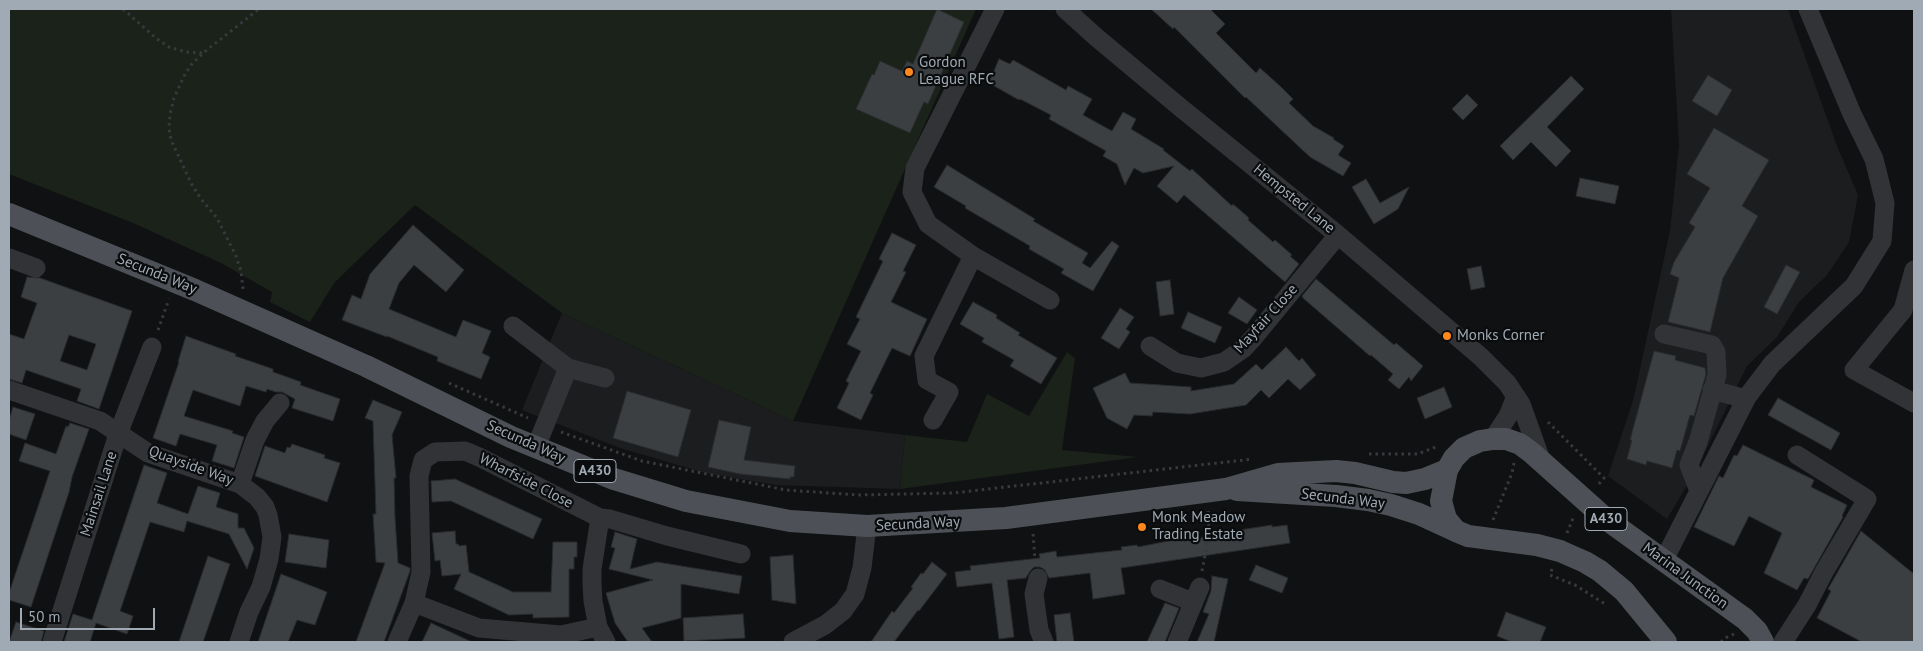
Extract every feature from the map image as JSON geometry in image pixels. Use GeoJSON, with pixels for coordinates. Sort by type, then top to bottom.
{"type":"FeatureCollection","features":[{"type":"Feature","properties":{"kind":"main road","name":"Secunda Way"},"geometry":{"type":"LineString","coordinates":[[9,214],[176,282],[366,366],[511,437],[614,480],[686,500],[790,521],[867,526],[1006,518],[1217,490],[1278,474],[1307,472],[1355,473],[1393,482],[1406,483],[1425,479],[1447,470]]}},
{"type":"Feature","properties":{"kind":"main road","name":"Marina Junction"},"geometry":{"type":"LineString","coordinates":[[1456,531],[1446,520],[1442,501],[1447,470],[1454,458],[1464,448],[1480,441],[1493,438],[1515,442],[1541,460],[1585,501],[1758,634]]}},
{"type":"Feature","properties":{"kind":"main road","name":"Secunda Way"},"geometry":{"type":"LineString","coordinates":[[1217,490],[1336,496],[1368,500],[1419,514],[1456,531]]}},
{"type":"Feature","properties":{"kind":"main road","name":"A430"},"geometry":{"type":"LineString","coordinates":[[1456,531],[1468,536],[1538,544],[1585,562],[1600,571],[1624,591],[1666,642]]}},
{"type":"Feature","properties":{"kind":"main road","name":"A430"},"geometry":{"type":"LineString","coordinates":[[1758,634],[1775,642]]}},
{"type":"Feature","properties":{"kind":"street"},"geometry":{"type":"LineString","coordinates":[[995,9],[915,168],[912,192],[928,224],[973,256],[1050,300]]}},
{"type":"Feature","properties":{"kind":"street","name":"Hempsted Lane"},"geometry":{"type":"LineString","coordinates":[[1064,9],[1181,108],[1338,235],[1481,357],[1516,396],[1527,417],[1541,460]]}},
{"type":"Feature","properties":{"kind":"street"},"geometry":{"type":"LineString","coordinates":[[1664,560],[1746,399],[1772,364],[1854,286],[1882,241],[1885,203],[1874,159],[1852,114],[1808,9]]}},
{"type":"Feature","properties":{"kind":"street","name":"Mayfair Close"},"geometry":{"type":"LineString","coordinates":[[1150,346],[1178,363],[1201,368],[1224,362],[1254,337],[1338,235]]}},
{"type":"Feature","properties":{"kind":"street"},"geometry":{"type":"LineString","coordinates":[[933,420],[949,392],[926,380],[924,356],[973,256]]}},
{"type":"Feature","properties":{"kind":"street"},"geometry":{"type":"LineString","coordinates":[[10,264],[36,268]]}},
{"type":"Feature","properties":{"kind":"street"},"geometry":{"type":"LineString","coordinates":[[1914,270],[1903,310],[1854,370],[1914,404]]}},
{"type":"Feature","properties":{"kind":"street"},"geometry":{"type":"LineString","coordinates":[[513,326],[568,368],[605,378]]}},
{"type":"Feature","properties":{"kind":"street"},"geometry":{"type":"LineString","coordinates":[[1664,334],[1712,345],[1716,352],[1717,375],[1698,442],[1689,466],[1699,491]]}},
{"type":"Feature","properties":{"kind":"street","name":"Mainsail Lane"},"geometry":{"type":"LineString","coordinates":[[52,642],[118,434],[152,347]]}},
{"type":"Feature","properties":{"kind":"street"},"geometry":{"type":"LineString","coordinates":[[536,447],[568,368]]}},
{"type":"Feature","properties":{"kind":"street","name":"Quayside Way"},"geometry":{"type":"LineString","coordinates":[[9,390],[100,421],[148,453],[240,484],[256,497],[265,507],[272,537],[269,559],[261,587],[248,612],[239,642]]}},
{"type":"Feature","properties":{"kind":"street"},"geometry":{"type":"LineString","coordinates":[[1712,390],[1746,399]]}},
{"type":"Feature","properties":{"kind":"street"},"geometry":{"type":"LineString","coordinates":[[1493,438],[1506,421],[1516,396]]}},
{"type":"Feature","properties":{"kind":"street"},"geometry":{"type":"LineString","coordinates":[[240,484],[262,428],[280,403]]}},
{"type":"Feature","properties":{"kind":"street","name":"Wharfside Close"},"geometry":{"type":"LineString","coordinates":[[397,642],[414,603],[421,572],[419,476],[423,460],[435,452],[465,451],[479,456],[600,518],[610,519],[667,536],[741,554]]}},
{"type":"Feature","properties":{"kind":"street"},"geometry":{"type":"LineString","coordinates":[[1782,642],[1807,605],[1867,499],[1797,455]]}},
{"type":"Feature","properties":{"kind":"street"},"geometry":{"type":"LineString","coordinates":[[414,603],[479,628],[561,635],[602,635],[593,601],[592,570],[600,518]]}},
{"type":"Feature","properties":{"kind":"street"},"geometry":{"type":"LineString","coordinates":[[792,642],[825,625],[843,611],[855,594],[862,568],[867,526]]}},
{"type":"Feature","properties":{"kind":"street"},"geometry":{"type":"LineString","coordinates":[[1038,578],[1034,594],[1039,630],[1044,642]]}},
{"type":"Feature","properties":{"kind":"street"},"geometry":{"type":"LineString","coordinates":[[1160,589],[1197,594],[1177,642]]}},
{"type":"Feature","properties":{"kind":"path"},"geometry":{"type":"LineString","coordinates":[[124,9],[157,39],[169,47],[186,52],[202,53]]}},
{"type":"Feature","properties":{"kind":"path"},"geometry":{"type":"LineString","coordinates":[[243,298],[241,271],[236,256],[217,218],[201,199],[191,183],[171,140],[169,128],[174,98],[184,76],[202,53],[259,9]]}},
{"type":"Feature","properties":{"kind":"path"},"geometry":{"type":"LineString","coordinates":[[152,347],[176,282]]}},
{"type":"Feature","properties":{"kind":"path"},"geometry":{"type":"LineString","coordinates":[[441,379],[544,425],[642,461],[786,490],[858,495],[953,493],[1256,458]]}},
{"type":"Feature","properties":{"kind":"path"},"geometry":{"type":"LineString","coordinates":[[1527,417],[1542,412],[1558,434],[1604,478],[1585,501]]}},
{"type":"Feature","properties":{"kind":"path"},"geometry":{"type":"LineString","coordinates":[[1478,537],[1480,526],[1492,521],[1512,473],[1515,442]]}},
{"type":"Feature","properties":{"kind":"path"},"geometry":{"type":"LineString","coordinates":[[1361,454],[1418,454],[1442,445]]}},
{"type":"Feature","properties":{"kind":"path"},"geometry":{"type":"LineString","coordinates":[[1197,594],[1217,490]]}},
{"type":"Feature","properties":{"kind":"path"},"geometry":{"type":"LineString","coordinates":[[1034,547],[1034,552]]}},
{"type":"Feature","properties":{"kind":"shaded area"},"geometry":{"type":"Polygon","coordinates":[[[9,9],[976,9],[793,421],[562,313],[415,205],[335,282],[310,322],[270,302],[272,292],[221,263],[133,223],[9,174],[9,9]]]}},
{"type":"Feature","properties":{"kind":"shaded area"},"geometry":{"type":"Polygon","coordinates":[[[1671,9],[1788,9],[1837,146],[1858,195],[1849,242],[1827,275],[1799,302],[1777,337],[1747,366],[1695,472],[1667,519],[1608,476],[1633,401],[1670,231],[1679,145],[1671,9]]]}},
{"type":"Feature","properties":{"kind":"shaded area"},"geometry":{"type":"Polygon","coordinates":[[[562,313],[793,421],[905,435],[900,489],[776,485],[705,473],[620,448],[522,410],[562,313]]]}},
{"type":"Feature","properties":{"kind":"shaded area"},"geometry":{"type":"Polygon","coordinates":[[[1067,352],[1075,358],[1062,450],[1138,457],[900,489],[905,435],[967,442],[987,394],[1029,416],[1067,352]]]}},
{"type":"Feature","properties":{"kind":"building","name":"Gordon League RFC"},"geometry":{"type":"Polygon","coordinates":[[[937,9],[964,22],[928,104],[924,102],[910,133],[856,109],[880,61],[902,71],[907,61],[913,64],[937,9]]]}},
{"type":"Feature","properties":{"kind":"building"},"geometry":{"type":"Polygon","coordinates":[[[1151,9],[1210,9],[1225,24],[1216,33],[1256,73],[1260,68],[1280,86],[1293,99],[1289,103],[1313,126],[1344,146],[1338,155],[1351,163],[1343,176],[1310,157],[1245,98],[1174,27],[1173,29],[1151,9]]]}},
{"type":"Feature","properties":{"kind":"building"},"geometry":{"type":"Polygon","coordinates":[[[999,59],[1010,64],[1013,60],[1066,90],[1068,86],[1092,99],[1083,115],[1112,131],[1123,112],[1136,119],[1131,129],[1164,149],[1190,171],[1192,169],[1232,206],[1233,204],[1249,218],[1248,220],[1273,242],[1275,240],[1292,255],[1290,256],[1299,264],[1285,282],[1184,195],[1177,203],[1157,186],[1174,166],[1143,173],[1134,168],[1125,185],[1117,164],[1103,156],[1106,151],[1049,119],[1051,115],[989,83],[999,59]]]}},
{"type":"Feature","properties":{"kind":"building"},"geometry":{"type":"Polygon","coordinates":[[[1708,75],[1732,90],[1717,116],[1692,101],[1708,75]]]}},
{"type":"Feature","properties":{"kind":"building"},"geometry":{"type":"Polygon","coordinates":[[[1571,76],[1584,89],[1547,127],[1571,151],[1556,167],[1531,142],[1513,160],[1500,146],[1571,76]]]}},
{"type":"Feature","properties":{"kind":"building"},"geometry":{"type":"Polygon","coordinates":[[[1467,94],[1478,105],[1463,120],[1452,109],[1467,94]]]}},
{"type":"Feature","properties":{"kind":"building"},"geometry":{"type":"Polygon","coordinates":[[[1714,128],[1769,160],[1742,206],[1758,216],[1723,278],[1710,332],[1668,322],[1679,278],[1670,274],[1674,262],[1695,227],[1689,223],[1710,188],[1687,174],[1714,128]]]}},
{"type":"Feature","properties":{"kind":"building"},"geometry":{"type":"Polygon","coordinates":[[[947,165],[1035,219],[1033,221],[1088,253],[1082,263],[1090,268],[1112,241],[1119,246],[1093,291],[1061,273],[1064,269],[1029,249],[1030,246],[965,208],[966,206],[934,187],[947,165]]]}},
{"type":"Feature","properties":{"kind":"building"},"geometry":{"type":"Polygon","coordinates":[[[1580,178],[1619,186],[1615,204],[1576,196],[1580,178]]]}},
{"type":"Feature","properties":{"kind":"building"},"geometry":{"type":"Polygon","coordinates":[[[1366,179],[1380,203],[1409,187],[1398,209],[1374,224],[1352,187],[1366,179]]]}},
{"type":"Feature","properties":{"kind":"building"},"geometry":{"type":"Polygon","coordinates":[[[413,225],[464,270],[446,292],[414,265],[399,283],[389,309],[456,337],[463,320],[491,331],[482,353],[490,357],[481,379],[437,361],[438,357],[342,320],[352,295],[361,299],[370,274],[413,225]]]}},
{"type":"Feature","properties":{"kind":"building"},"geometry":{"type":"Polygon","coordinates":[[[892,233],[916,245],[903,271],[906,272],[891,302],[927,319],[910,356],[892,348],[870,393],[873,395],[861,420],[837,408],[849,383],[846,381],[861,351],[847,344],[860,319],[856,317],[883,261],[879,259],[892,233]]]}},
{"type":"Feature","properties":{"kind":"building"},"geometry":{"type":"Polygon","coordinates":[[[1786,265],[1800,272],[1777,314],[1764,307],[1786,265]]]}},
{"type":"Feature","properties":{"kind":"building"},"geometry":{"type":"Polygon","coordinates":[[[1481,266],[1485,287],[1471,290],[1467,269],[1481,266]]]}},
{"type":"Feature","properties":{"kind":"building"},"geometry":{"type":"Polygon","coordinates":[[[27,277],[40,278],[132,311],[99,409],[77,401],[81,389],[26,370],[22,383],[9,379],[9,334],[24,339],[37,303],[21,297],[27,277]],[[69,335],[60,361],[87,370],[96,344],[69,335]]]}},
{"type":"Feature","properties":{"kind":"building"},"geometry":{"type":"Polygon","coordinates":[[[1316,279],[1394,345],[1396,343],[1423,366],[1411,381],[1409,377],[1399,389],[1388,380],[1393,374],[1303,298],[1302,296],[1316,279]]]}},
{"type":"Feature","properties":{"kind":"building"},"geometry":{"type":"Polygon","coordinates":[[[1170,280],[1174,314],[1160,316],[1156,282],[1170,280]]]}},
{"type":"Feature","properties":{"kind":"building"},"geometry":{"type":"Polygon","coordinates":[[[1239,297],[1257,310],[1247,324],[1228,313],[1239,297]]]}},
{"type":"Feature","properties":{"kind":"building"},"geometry":{"type":"Polygon","coordinates":[[[973,302],[997,315],[996,318],[1020,333],[1018,335],[1057,358],[1041,384],[1010,366],[1014,360],[982,342],[984,338],[960,324],[973,302]]]}},
{"type":"Feature","properties":{"kind":"building"},"geometry":{"type":"Polygon","coordinates":[[[1120,308],[1134,317],[1126,329],[1130,332],[1119,349],[1101,338],[1120,308]]]}},
{"type":"Feature","properties":{"kind":"building"},"geometry":{"type":"Polygon","coordinates":[[[1188,312],[1222,327],[1215,343],[1181,328],[1188,312]]]}},
{"type":"Feature","properties":{"kind":"building"},"geometry":{"type":"Polygon","coordinates":[[[186,336],[273,369],[273,372],[301,382],[300,385],[340,399],[333,421],[292,408],[295,399],[282,392],[267,389],[266,392],[246,386],[240,406],[193,390],[184,416],[233,431],[232,433],[244,437],[234,468],[212,461],[217,445],[180,434],[176,446],[153,438],[186,336]]]}},
{"type":"Feature","properties":{"kind":"building"},"geometry":{"type":"Polygon","coordinates":[[[1286,347],[1299,361],[1302,358],[1316,375],[1300,390],[1288,379],[1269,398],[1261,390],[1246,405],[1190,414],[1153,412],[1152,416],[1134,415],[1127,429],[1107,418],[1093,388],[1125,373],[1130,383],[1191,387],[1191,391],[1234,384],[1256,364],[1262,370],[1286,347]]]}},
{"type":"Feature","properties":{"kind":"building"},"geometry":{"type":"Polygon","coordinates":[[[1654,351],[1676,356],[1675,360],[1705,368],[1706,374],[1694,416],[1690,415],[1680,451],[1677,450],[1672,468],[1647,461],[1646,465],[1627,459],[1632,440],[1630,440],[1654,351]]]}},
{"type":"Feature","properties":{"kind":"building"},"geometry":{"type":"Polygon","coordinates":[[[1444,387],[1452,407],[1425,419],[1417,398],[1444,387]]]}},
{"type":"Feature","properties":{"kind":"building"},"geometry":{"type":"Polygon","coordinates":[[[627,391],[691,410],[678,457],[613,438],[627,391]]]}},
{"type":"Feature","properties":{"kind":"building"},"geometry":{"type":"Polygon","coordinates":[[[1778,398],[1840,433],[1831,450],[1768,415],[1778,398]]]}},
{"type":"Feature","properties":{"kind":"building"},"geometry":{"type":"Polygon","coordinates":[[[373,400],[402,412],[392,435],[396,478],[394,478],[395,518],[398,563],[410,568],[410,571],[384,642],[356,642],[385,563],[376,562],[373,514],[376,514],[373,421],[365,418],[373,400]]]}},
{"type":"Feature","properties":{"kind":"building"},"geometry":{"type":"Polygon","coordinates":[[[13,407],[35,414],[26,440],[9,434],[9,420],[13,407]]]}},
{"type":"Feature","properties":{"kind":"building"},"geometry":{"type":"Polygon","coordinates":[[[719,420],[751,427],[744,460],[795,466],[794,477],[790,477],[790,479],[740,474],[708,467],[719,420]]]}},
{"type":"Feature","properties":{"kind":"building"},"geometry":{"type":"Polygon","coordinates":[[[70,423],[89,429],[31,607],[9,600],[9,593],[50,471],[19,461],[25,443],[56,454],[66,426],[68,427],[70,423]]]}},
{"type":"Feature","properties":{"kind":"building"},"geometry":{"type":"Polygon","coordinates":[[[292,444],[325,455],[324,458],[340,463],[327,502],[255,476],[265,446],[285,453],[287,447],[290,448],[292,444]]]}},
{"type":"Feature","properties":{"kind":"building"},"geometry":{"type":"Polygon","coordinates":[[[1743,445],[1814,480],[1811,487],[1847,505],[1843,517],[1808,579],[1804,578],[1797,590],[1764,573],[1782,533],[1749,516],[1734,546],[1694,527],[1719,476],[1723,478],[1734,455],[1737,456],[1743,445]]]}},
{"type":"Feature","properties":{"kind":"building"},"geometry":{"type":"Polygon","coordinates":[[[144,465],[167,473],[157,503],[188,514],[198,486],[220,493],[216,507],[238,514],[238,528],[244,528],[254,548],[247,569],[229,534],[187,521],[184,532],[150,522],[120,611],[133,616],[127,634],[96,623],[90,642],[64,642],[73,614],[92,620],[144,465]]]}},
{"type":"Feature","properties":{"kind":"building"},"geometry":{"type":"Polygon","coordinates":[[[455,479],[542,519],[533,539],[451,501],[432,502],[431,481],[455,479]]]}},
{"type":"Feature","properties":{"kind":"building"},"geometry":{"type":"Polygon","coordinates":[[[1272,525],[1272,527],[1287,525],[1290,543],[1121,568],[1125,594],[1093,599],[1090,573],[1049,578],[1045,570],[1040,567],[1034,567],[1026,578],[1007,580],[1014,637],[999,639],[992,583],[957,587],[955,572],[971,570],[970,566],[1040,558],[1039,554],[1056,551],[1057,557],[1122,550],[1121,547],[1137,545],[1138,547],[1184,538],[1184,540],[1227,534],[1227,532],[1272,525]]]}},
{"type":"Feature","properties":{"kind":"building"},"geometry":{"type":"Polygon","coordinates":[[[455,531],[456,544],[459,546],[466,545],[469,572],[513,592],[551,592],[553,542],[577,542],[577,557],[574,557],[574,569],[569,569],[569,617],[533,618],[533,614],[509,615],[454,589],[461,574],[442,576],[440,560],[435,561],[432,533],[455,531]]]}},
{"type":"Feature","properties":{"kind":"building"},"geometry":{"type":"Polygon","coordinates":[[[1861,531],[1914,574],[1914,642],[1862,642],[1817,618],[1831,591],[1828,589],[1861,531]]]}},
{"type":"Feature","properties":{"kind":"building"},"geometry":{"type":"Polygon","coordinates":[[[615,532],[637,539],[630,569],[657,562],[742,576],[739,594],[681,584],[681,618],[642,628],[652,642],[628,642],[615,623],[606,593],[653,580],[609,569],[615,548],[611,547],[615,532]]]}},
{"type":"Feature","properties":{"kind":"building"},"geometry":{"type":"Polygon","coordinates":[[[289,534],[329,540],[326,568],[285,562],[289,534]]]}},
{"type":"Feature","properties":{"kind":"building"},"geometry":{"type":"Polygon","coordinates":[[[793,555],[796,604],[772,600],[770,557],[793,555]]]}},
{"type":"Feature","properties":{"kind":"building"},"geometry":{"type":"Polygon","coordinates":[[[208,556],[230,564],[203,642],[179,642],[208,556]]]}},
{"type":"Feature","properties":{"kind":"building"},"geometry":{"type":"Polygon","coordinates":[[[932,562],[947,574],[919,611],[894,642],[871,642],[892,611],[894,613],[913,588],[911,587],[921,573],[923,574],[932,562]]]}},
{"type":"Feature","properties":{"kind":"building"},"geometry":{"type":"Polygon","coordinates":[[[1256,565],[1288,578],[1282,593],[1249,580],[1256,565]]]}},
{"type":"Feature","properties":{"kind":"building"},"geometry":{"type":"Polygon","coordinates":[[[281,574],[327,592],[315,625],[297,620],[288,642],[258,642],[281,574]]]}},
{"type":"Feature","properties":{"kind":"building"},"geometry":{"type":"Polygon","coordinates":[[[1212,576],[1228,579],[1214,642],[1197,642],[1209,614],[1203,612],[1211,591],[1212,576]]]}},
{"type":"Feature","properties":{"kind":"building"},"geometry":{"type":"Polygon","coordinates":[[[1165,603],[1179,608],[1165,642],[1147,642],[1165,603]]]}},
{"type":"Feature","properties":{"kind":"building"},"geometry":{"type":"Polygon","coordinates":[[[1506,612],[1546,627],[1540,642],[1512,642],[1497,636],[1506,612]]]}},
{"type":"Feature","properties":{"kind":"building"},"geometry":{"type":"Polygon","coordinates":[[[1070,613],[1074,642],[1057,642],[1054,615],[1070,613]]]}},
{"type":"Feature","properties":{"kind":"building"},"geometry":{"type":"Polygon","coordinates":[[[743,614],[745,638],[684,641],[683,618],[743,614]]]}},
{"type":"Feature","properties":{"kind":"building"},"geometry":{"type":"Polygon","coordinates":[[[16,622],[44,631],[41,642],[9,642],[16,622]]]}},
{"type":"Feature","properties":{"kind":"building"},"geometry":{"type":"Polygon","coordinates":[[[431,623],[472,642],[422,642],[431,623]]]}},
{"type":"Feature","properties":{"kind":"place","name":"Gordon League RFC"},"geometry":{"type":"Point","coordinates":[909,72]}},
{"type":"Feature","properties":{"kind":"place","name":"Monks Corner"},"geometry":{"type":"Point","coordinates":[1447,336]}},
{"type":"Feature","properties":{"kind":"place","name":"Monk Meadow Trading Estate"},"geometry":{"type":"Point","coordinates":[1142,527]}}]}
